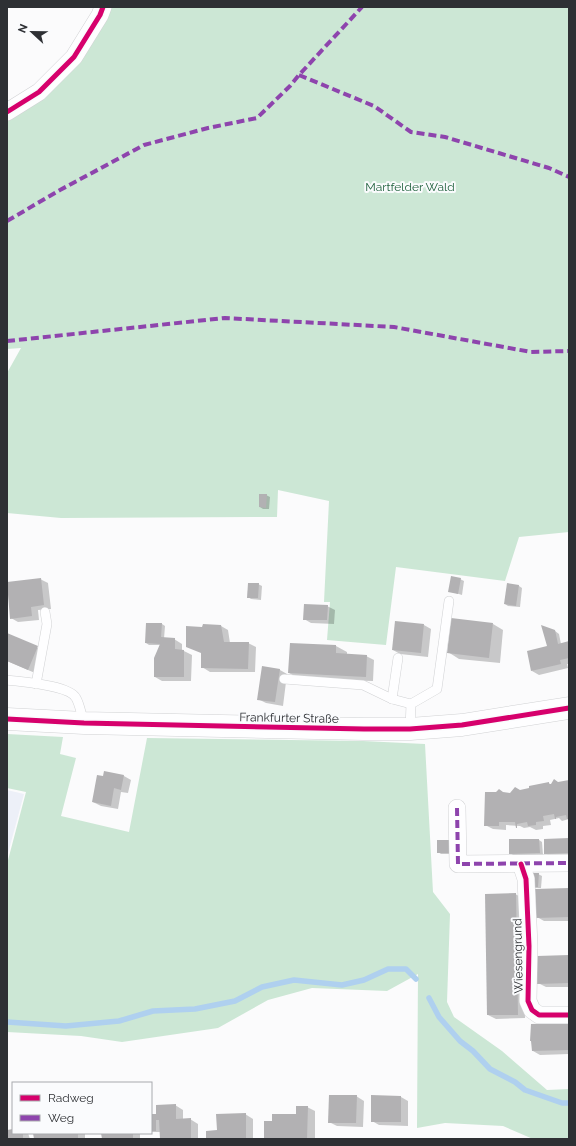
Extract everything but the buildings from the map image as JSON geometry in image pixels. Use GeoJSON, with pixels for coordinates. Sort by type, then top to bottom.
{"type":"FeatureCollection","features":[{"type":"Feature","properties":{"kind":"main road","name":"Frankfurter Straße"},"geometry":{"type":"LineString","coordinates":[[7,719],[84,723],[410,729],[462,725],[569,708]]}},
{"type":"Feature","properties":{"kind":"street"},"geometry":{"type":"LineString","coordinates":[[7,112],[39,92],[74,57],[100,15],[103,7]]}},
{"type":"Feature","properties":{"kind":"street"},"geometry":{"type":"LineString","coordinates":[[457,808],[458,864],[569,863]]}},
{"type":"Feature","properties":{"kind":"street","name":"Wiesengrund"},"geometry":{"type":"LineString","coordinates":[[521,864],[526,880],[529,946],[528,1001],[532,1010],[539,1015],[569,1015]]}},
{"type":"Feature","properties":{"kind":"lane"},"geometry":{"type":"LineString","coordinates":[[284,680],[363,685],[392,699],[411,704],[436,689],[449,601]]}},
{"type":"Feature","properties":{"kind":"lane"},"geometry":{"type":"LineString","coordinates":[[36,684],[47,624],[44,612]]}},
{"type":"Feature","properties":{"kind":"lane"},"geometry":{"type":"LineString","coordinates":[[392,699],[398,658]]}},
{"type":"Feature","properties":{"kind":"lane"},"geometry":{"type":"LineString","coordinates":[[7,680],[55,687],[69,692],[76,697],[84,723]]}},
{"type":"Feature","properties":{"kind":"lane"},"geometry":{"type":"LineString","coordinates":[[410,729],[411,704]]}},
{"type":"Feature","properties":{"kind":"shaded area"},"geometry":{"type":"Polygon","coordinates":[[[7,790],[24,794],[7,857],[7,790]]]}},
{"type":"Feature","properties":{"kind":"green space","name":"Martfelder Wald"},"geometry":{"type":"Polygon","coordinates":[[[109,7],[569,7],[569,532],[519,537],[505,581],[396,567],[386,645],[327,640],[330,602],[324,602],[329,501],[278,490],[277,517],[61,518],[7,513],[7,373],[21,348],[7,349],[7,118],[109,7]]]}},
{"type":"Feature","properties":{"kind":"green space"},"geometry":{"type":"Polygon","coordinates":[[[7,734],[63,737],[60,754],[76,758],[61,816],[129,832],[147,738],[363,741],[425,744],[433,892],[450,914],[447,1002],[454,1017],[502,1051],[547,1090],[569,1089],[569,1139],[533,1139],[503,1126],[445,1123],[417,1128],[418,974],[387,991],[312,988],[268,1000],[218,1028],[122,1042],[81,1036],[7,1032],[7,864],[26,792],[7,788],[7,734]]]}},
{"type":"Feature","properties":{"kind":"waterway"},"geometry":{"type":"LineString","coordinates":[[7,1022],[66,1026],[119,1021],[153,1011],[195,1009],[235,1001],[262,987],[294,980],[342,985],[364,980],[388,969],[406,969],[416,979]]}},
{"type":"Feature","properties":{"kind":"waterway"},"geometry":{"type":"LineString","coordinates":[[429,998],[439,1017],[460,1041],[473,1051],[490,1069],[515,1082],[525,1090],[562,1103],[569,1103]]}},
{"type":"Feature","properties":{"kind":"marked path"},"geometry":{"type":"LineString","coordinates":[[7,221],[60,190],[144,145],[208,128],[257,118],[290,86],[362,7]]}},
{"type":"Feature","properties":{"kind":"marked path"},"geometry":{"type":"LineString","coordinates":[[299,75],[374,106],[411,132],[445,137],[549,168],[569,177]]}},
{"type":"Feature","properties":{"kind":"marked path"},"geometry":{"type":"LineString","coordinates":[[7,341],[225,318],[394,327],[531,352],[569,351]]}},
{"type":"Feature","properties":{"kind":"marked path"},"geometry":{"type":"LineString","coordinates":[[457,808],[458,864],[569,863]]}},
{"type":"Feature","properties":{"kind":"cycle path"},"geometry":{"type":"LineString","coordinates":[[7,112],[39,92],[74,57],[100,15],[103,7]]}},
{"type":"Feature","properties":{"kind":"cycle path"},"geometry":{"type":"LineString","coordinates":[[7,719],[84,723],[410,729],[462,725],[569,708]]}},
{"type":"Feature","properties":{"kind":"cycle path"},"geometry":{"type":"LineString","coordinates":[[521,864],[526,879],[529,946],[528,1001],[532,1010],[539,1015],[569,1015]]}}]}
